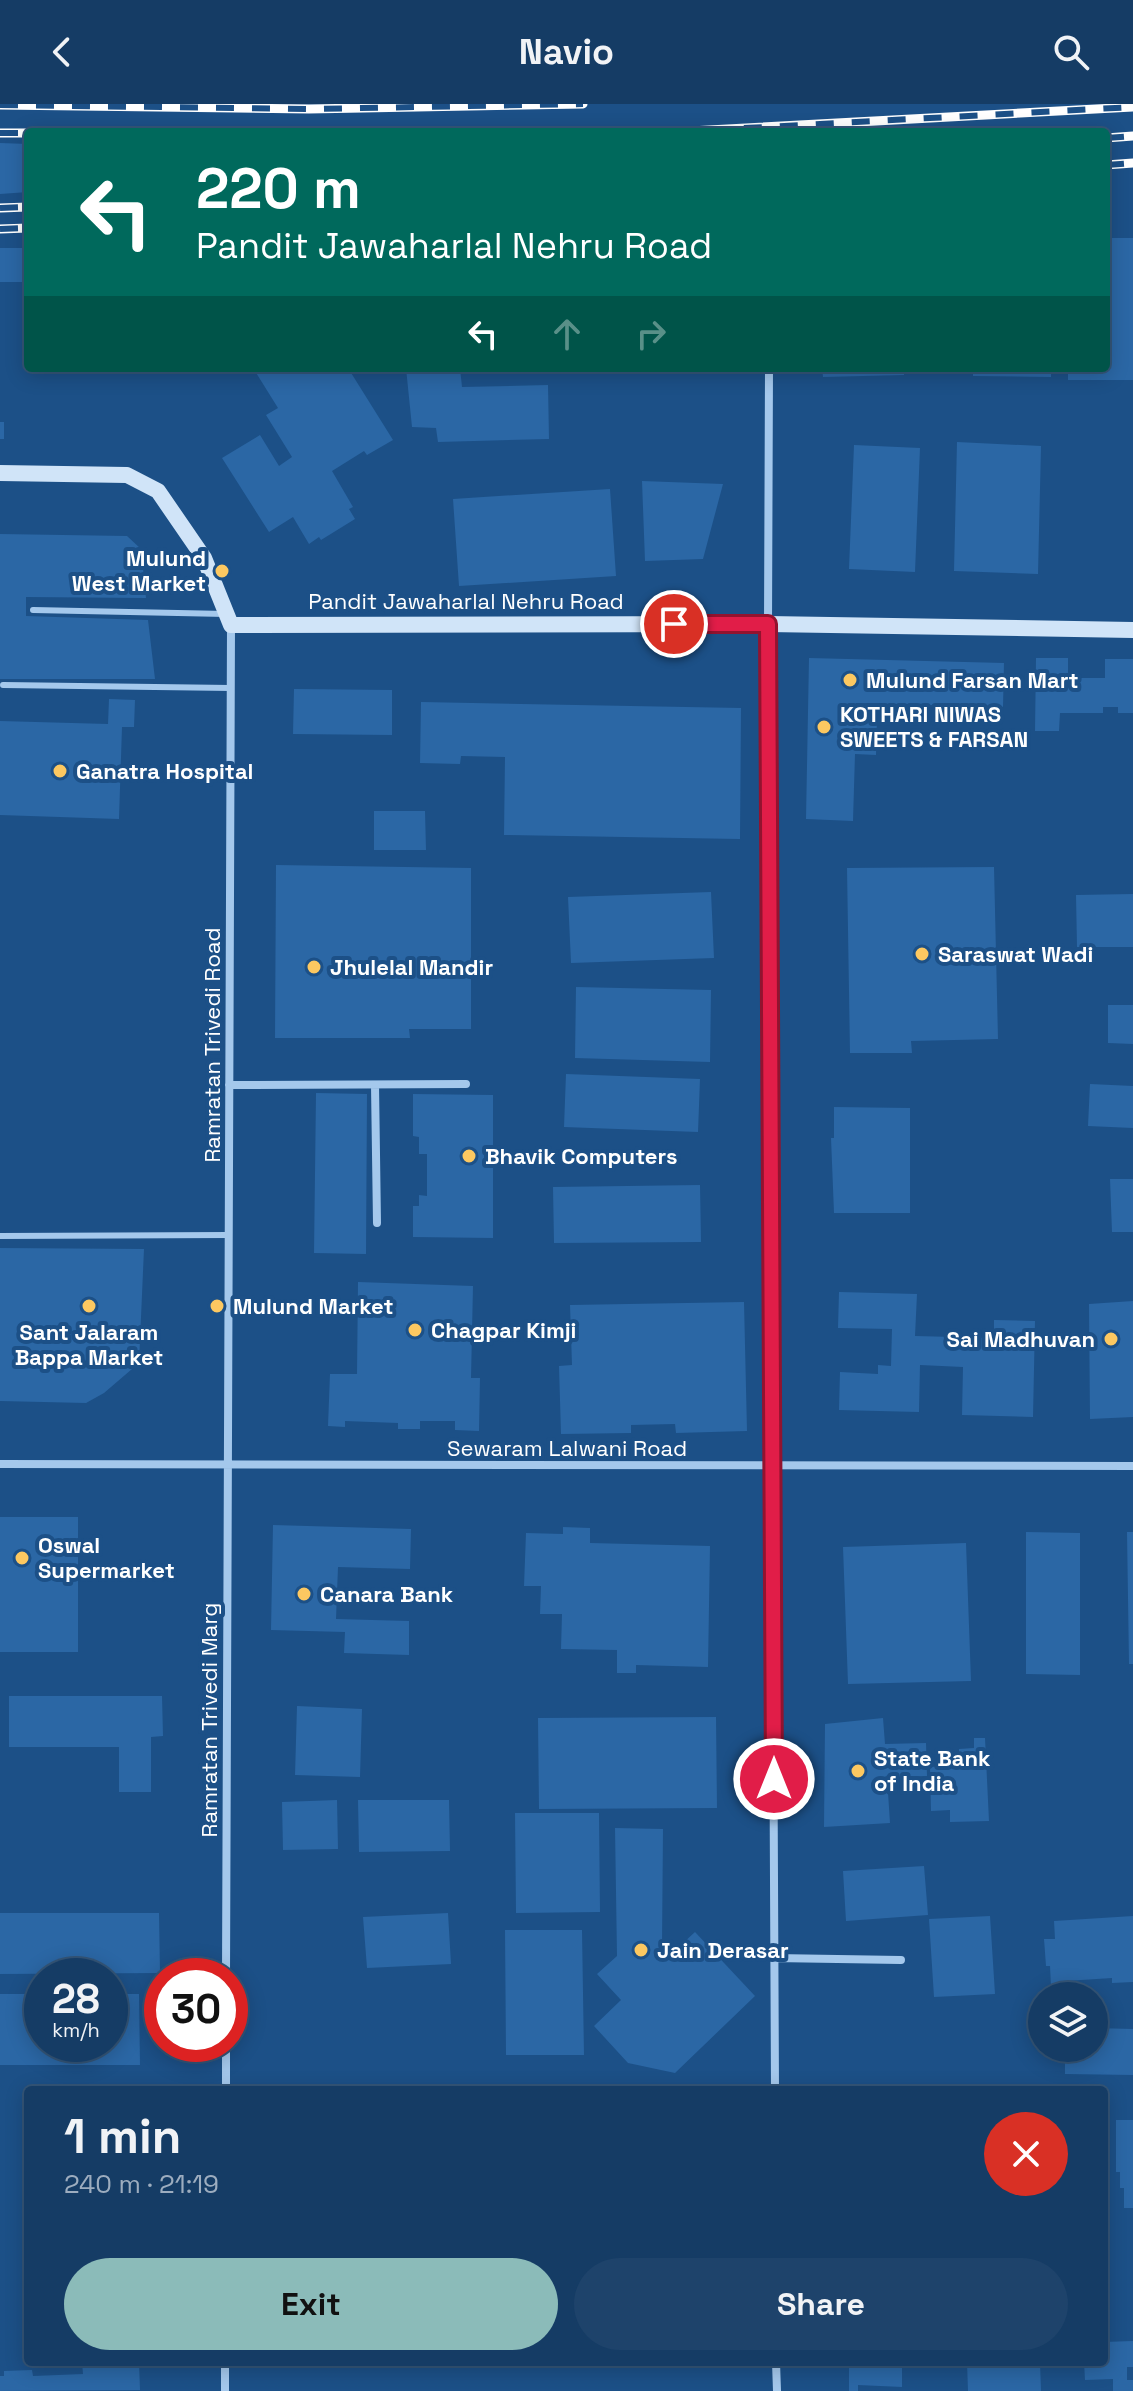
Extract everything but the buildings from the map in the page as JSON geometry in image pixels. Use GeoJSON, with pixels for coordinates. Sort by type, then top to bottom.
{"type":"FeatureCollection","features":[{"type":"Feature","properties":{"kind":"street"},"geometry":{"type":"LineString","coordinates":[[769,372],[775,2086]]}},
{"type":"Feature","properties":{"kind":"street"},"geometry":{"type":"LineString","coordinates":[[0,473],[127,475],[158,491],[204,558],[229,619]]}},
{"type":"Feature","properties":{"kind":"street","name":"Pandit Jawaharlal Nehru Road"},"geometry":{"type":"LineString","coordinates":[[229,619],[1133,630]]}},
{"type":"Feature","properties":{"kind":"street","name":"Ramratan Trivedi Road"},"geometry":{"type":"LineString","coordinates":[[228,1465],[229,619]]}},
{"type":"Feature","properties":{"kind":"street"},"geometry":{"type":"LineString","coordinates":[[229,1085],[466,1084]]}},
{"type":"Feature","properties":{"kind":"street"},"geometry":{"type":"LineString","coordinates":[[375,1085],[377,1223]]}},
{"type":"Feature","properties":{"kind":"street","name":"Sewaram Lalwani Road"},"geometry":{"type":"LineString","coordinates":[[0,1464],[1133,1466]]}},
{"type":"Feature","properties":{"kind":"street","name":"Ramratan Trivedi Marg"},"geometry":{"type":"LineString","coordinates":[[226,1958],[228,1465]]}},
{"type":"Feature","properties":{"kind":"street"},"geometry":{"type":"LineString","coordinates":[[774,1958],[901,1960]]}},
{"type":"Feature","properties":{"kind":"street"},"geometry":{"type":"LineString","coordinates":[[226,2062],[226,2086]]}},
{"type":"Feature","properties":{"kind":"street"},"geometry":{"type":"LineString","coordinates":[[225,2366],[225,2391]]}},
{"type":"Feature","properties":{"kind":"street"},"geometry":{"type":"LineString","coordinates":[[776,2366],[777,2391]]}},
{"type":"Feature","properties":{"kind":"lane"},"geometry":{"type":"LineString","coordinates":[[33,610],[229,619]]}},
{"type":"Feature","properties":{"kind":"lane"},"geometry":{"type":"LineString","coordinates":[[3,685],[231,688]]}},
{"type":"Feature","properties":{"kind":"lane"},"geometry":{"type":"LineString","coordinates":[[0,1236],[229,1235]]}},
{"type":"Feature","properties":{"kind":"railway"},"geometry":{"type":"LineString","coordinates":[[0,105],[309,109],[583,104]]}},
{"type":"Feature","properties":{"kind":"railway"},"geometry":{"type":"LineString","coordinates":[[746,128],[1133,107]]}},
{"type":"Feature","properties":{"kind":"railway"},"geometry":{"type":"LineString","coordinates":[[0,133],[24,133]]}},
{"type":"Feature","properties":{"kind":"railway"},"geometry":{"type":"LineString","coordinates":[[1110,138],[1133,136]]}},
{"type":"Feature","properties":{"kind":"railway"},"geometry":{"type":"LineString","coordinates":[[1110,165],[1133,163]]}},
{"type":"Feature","properties":{"kind":"railway"},"geometry":{"type":"LineString","coordinates":[[0,208],[24,207]]}},
{"type":"Feature","properties":{"kind":"railway"},"geometry":{"type":"LineString","coordinates":[[0,229],[24,228]]}},
{"type":"Feature","properties":{"kind":"place","name":"Mulund West Market"},"geometry":{"type":"Point","coordinates":[222,571]}},
{"type":"Feature","properties":{"kind":"place","name":"Mulund Farsan Mart"},"geometry":{"type":"Point","coordinates":[850,680]}},
{"type":"Feature","properties":{"kind":"place","name":"KOTHARI NIWAS SWEETS & FARSAN"},"geometry":{"type":"Point","coordinates":[824,727]}},
{"type":"Feature","properties":{"kind":"place","name":"Ganatra Hospital"},"geometry":{"type":"Point","coordinates":[60,771]}},
{"type":"Feature","properties":{"kind":"place","name":"Saraswat Wadi"},"geometry":{"type":"Point","coordinates":[922,954]}},
{"type":"Feature","properties":{"kind":"place","name":"Jhulelal Mandir"},"geometry":{"type":"Point","coordinates":[314,967]}},
{"type":"Feature","properties":{"kind":"place","name":"Bhavik Computers"},"geometry":{"type":"Point","coordinates":[469,1156]}},
{"type":"Feature","properties":{"kind":"place","name":"Sant Jalaram Bappa Market"},"geometry":{"type":"Point","coordinates":[89,1306]}},
{"type":"Feature","properties":{"kind":"place","name":"Mulund Market"},"geometry":{"type":"Point","coordinates":[217,1306]}},
{"type":"Feature","properties":{"kind":"place","name":"Chagpar Kimji"},"geometry":{"type":"Point","coordinates":[415,1330]}},
{"type":"Feature","properties":{"kind":"place","name":"Sai Madhuvan"},"geometry":{"type":"Point","coordinates":[1111,1339]}},
{"type":"Feature","properties":{"kind":"place","name":"Oswal Supermarket"},"geometry":{"type":"Point","coordinates":[22,1558]}},
{"type":"Feature","properties":{"kind":"place","name":"Canara Bank"},"geometry":{"type":"Point","coordinates":[304,1594]}},
{"type":"Feature","properties":{"kind":"place","name":"State Bank of India"},"geometry":{"type":"Point","coordinates":[858,1771]}},
{"type":"Feature","properties":{"kind":"place","name":"Jain Derasar"},"geometry":{"type":"Point","coordinates":[641,1950]}},
{"type":"Feature","properties":{"kind":"route"},"geometry":{"type":"LineString","coordinates":[[674,624],[768,624],[774,1779]]}}]}
